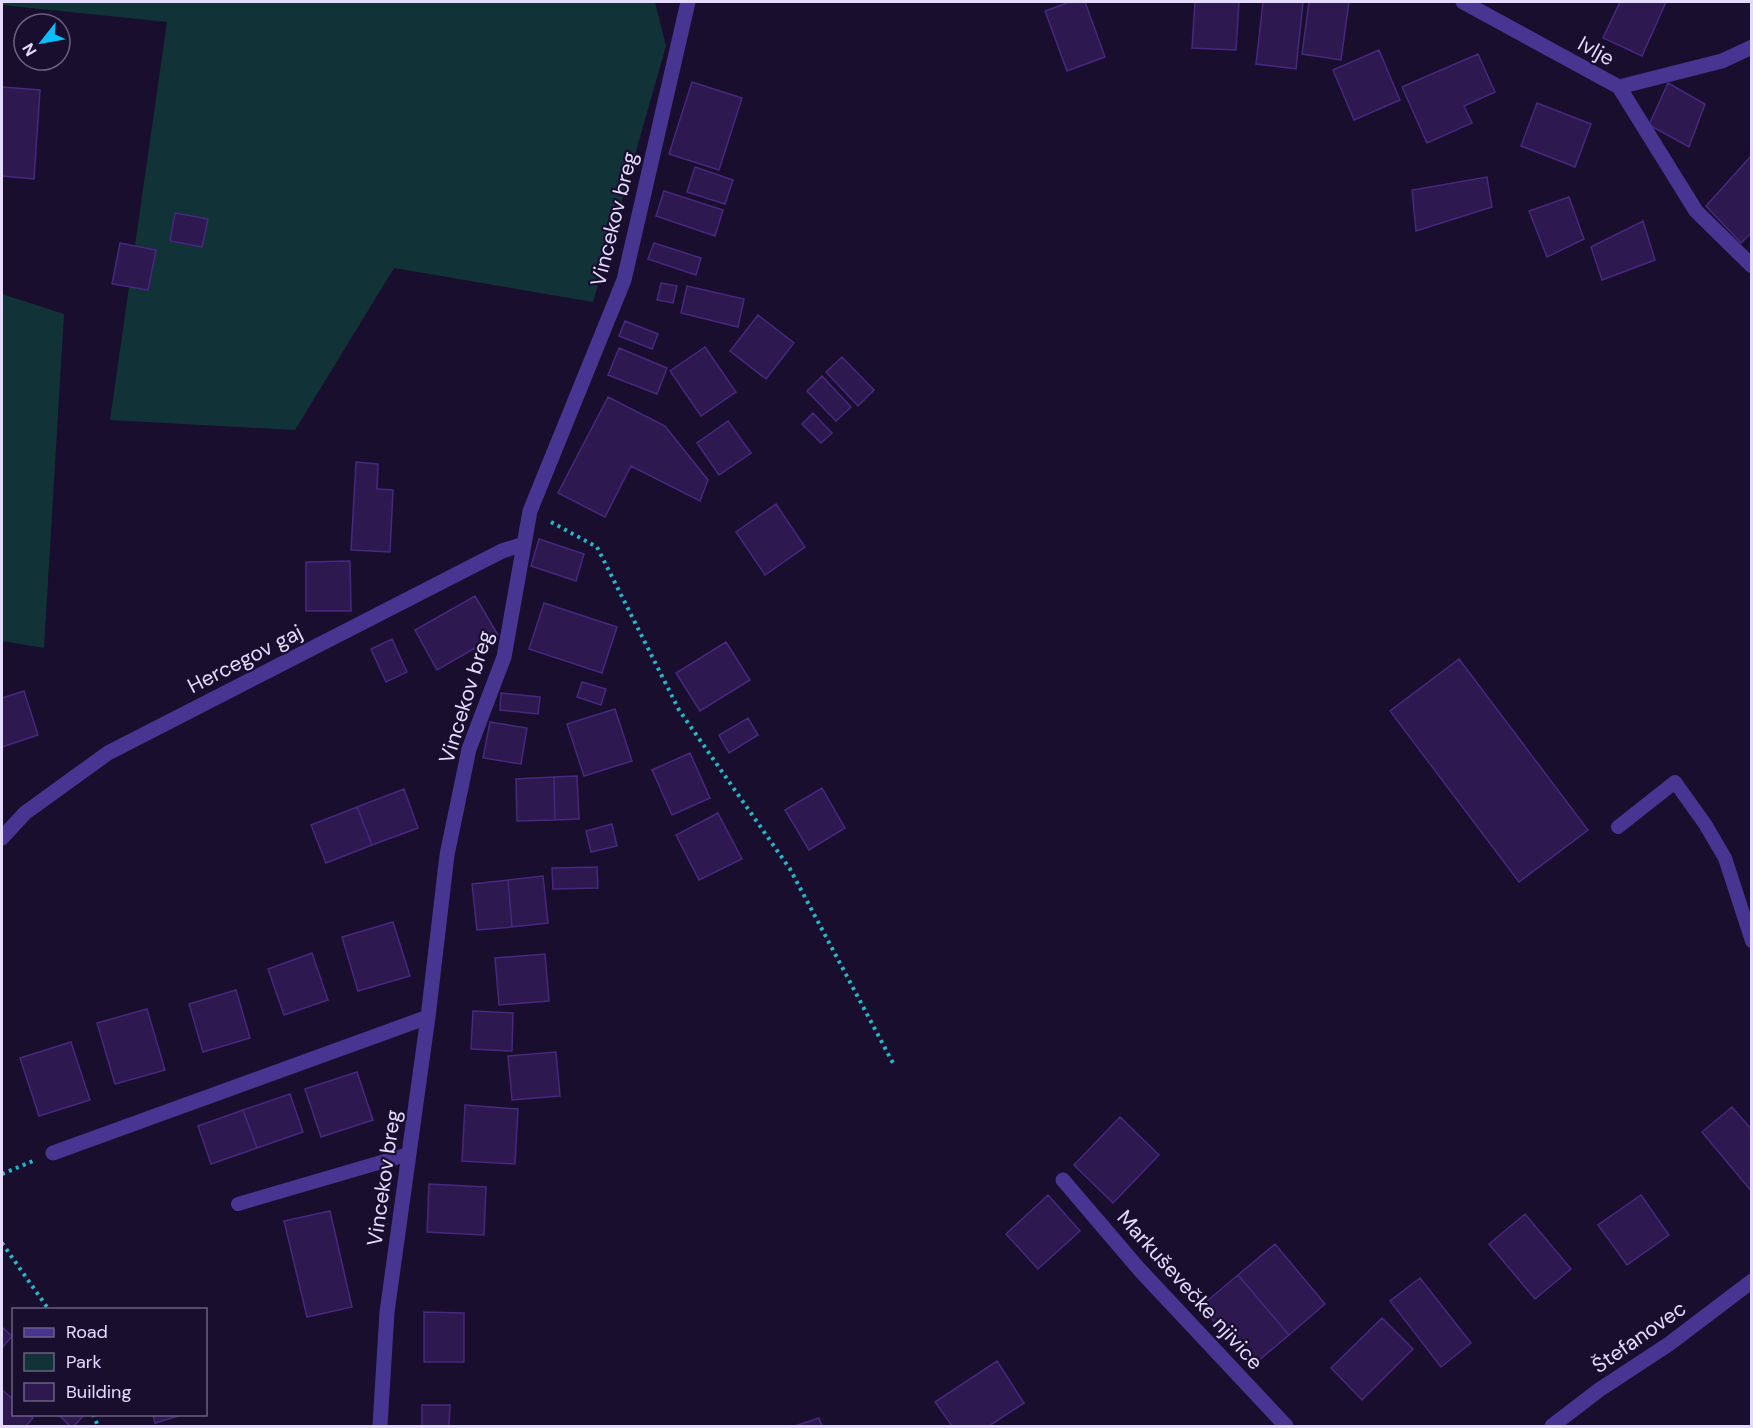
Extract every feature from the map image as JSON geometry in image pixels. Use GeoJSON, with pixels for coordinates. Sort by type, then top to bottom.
{"type":"FeatureCollection","features":[{"type":"Feature","properties":{"kind":"street","name":"Vincekov breg"},"geometry":{"type":"LineString","coordinates":[[380,1426],[387,1312],[428,1017],[449,845],[469,749],[504,657],[530,511],[624,280],[688,2]]}},
{"type":"Feature","properties":{"kind":"street","name":"Ivlje"},"geometry":{"type":"LineString","coordinates":[[1463,2],[1619,87],[1722,61],[1752,47]]}},
{"type":"Feature","properties":{"kind":"street"},"geometry":{"type":"LineString","coordinates":[[1619,87],[1696,212],[1752,266]]}},
{"type":"Feature","properties":{"kind":"street","name":"Hercegov gaj"},"geometry":{"type":"LineString","coordinates":[[2,838],[25,813],[108,753],[502,552],[524,544]]}},
{"type":"Feature","properties":{"kind":"street"},"geometry":{"type":"LineString","coordinates":[[53,1153],[428,1017]]}},
{"type":"Feature","properties":{"kind":"street","name":"Markuševečke njivice"},"geometry":{"type":"LineString","coordinates":[[1063,1180],[1139,1269],[1286,1426]]}},
{"type":"Feature","properties":{"kind":"street","name":"Štefanovec"},"geometry":{"type":"LineString","coordinates":[[1551,1426],[1599,1390],[1669,1344],[1752,1281]]}},
{"type":"Feature","properties":{"kind":"lane"},"geometry":{"type":"LineString","coordinates":[[1618,827],[1676,782],[1725,858],[1752,941]]}},
{"type":"Feature","properties":{"kind":"lane"},"geometry":{"type":"LineString","coordinates":[[238,1204],[409,1154]]}},
{"type":"Feature","properties":{"kind":"path"},"geometry":{"type":"LineString","coordinates":[[530,511],[597,547],[679,710],[790,869],[894,1065]]}},
{"type":"Feature","properties":{"kind":"path"},"geometry":{"type":"LineString","coordinates":[[2,1174],[53,1153]]}},
{"type":"Feature","properties":{"kind":"path"},"geometry":{"type":"LineString","coordinates":[[2,1243],[48,1308]]}},
{"type":"Feature","properties":{"kind":"green space"},"geometry":{"type":"Polygon","coordinates":[[[2,2],[655,2],[666,46],[593,302],[394,268],[295,430],[110,420],[167,22],[2,5],[2,2]]]}},
{"type":"Feature","properties":{"kind":"green space"},"geometry":{"type":"Polygon","coordinates":[[[2,294],[64,314],[44,648],[2,641],[2,294]]]}},
{"type":"Feature","properties":{"kind":"building"},"geometry":{"type":"Polygon","coordinates":[[[1070,2],[1085,2],[1105,57],[1067,71],[1045,11],[1070,2]]]}},
{"type":"Feature","properties":{"kind":"building"},"geometry":{"type":"Polygon","coordinates":[[[1195,2],[1239,2],[1236,50],[1192,48],[1195,2]]]}},
{"type":"Feature","properties":{"kind":"building"},"geometry":{"type":"Polygon","coordinates":[[[1263,2],[1303,2],[1296,69],[1256,64],[1263,2]]]}},
{"type":"Feature","properties":{"kind":"building"},"geometry":{"type":"Polygon","coordinates":[[[1309,2],[1349,2],[1341,60],[1302,54],[1309,2]]]}},
{"type":"Feature","properties":{"kind":"building"},"geometry":{"type":"Polygon","coordinates":[[[1620,2],[1666,2],[1642,56],[1603,38],[1620,2]]]}},
{"type":"Feature","properties":{"kind":"building"},"geometry":{"type":"Polygon","coordinates":[[[1379,50],[1400,100],[1354,120],[1333,70],[1379,50]]]}},
{"type":"Feature","properties":{"kind":"building"},"geometry":{"type":"Polygon","coordinates":[[[1478,54],[1495,92],[1464,106],[1472,123],[1427,143],[1402,87],[1478,54]]]}},
{"type":"Feature","properties":{"kind":"building"},"geometry":{"type":"Polygon","coordinates":[[[692,82],[742,98],[719,170],[669,154],[692,82]]]}},
{"type":"Feature","properties":{"kind":"building"},"geometry":{"type":"Polygon","coordinates":[[[1668,83],[1705,104],[1689,147],[1649,125],[1668,83]]]}},
{"type":"Feature","properties":{"kind":"building"},"geometry":{"type":"Polygon","coordinates":[[[2,87],[40,90],[34,179],[2,176],[2,87]]]}},
{"type":"Feature","properties":{"kind":"building"},"geometry":{"type":"Polygon","coordinates":[[[1537,103],[1591,124],[1575,167],[1521,146],[1537,103]]]}},
{"type":"Feature","properties":{"kind":"building"},"geometry":{"type":"Polygon","coordinates":[[[1752,155],[1752,232],[1741,243],[1706,206],[1752,155]]]}},
{"type":"Feature","properties":{"kind":"building"},"geometry":{"type":"Polygon","coordinates":[[[695,167],[733,180],[725,204],[687,192],[695,167]]]}},
{"type":"Feature","properties":{"kind":"building"},"geometry":{"type":"Polygon","coordinates":[[[1487,177],[1492,207],[1416,231],[1412,190],[1487,177]]]}},
{"type":"Feature","properties":{"kind":"building"},"geometry":{"type":"Polygon","coordinates":[[[664,191],[723,210],[715,236],[656,216],[664,191]]]}},
{"type":"Feature","properties":{"kind":"building"},"geometry":{"type":"Polygon","coordinates":[[[1569,197],[1584,239],[1547,257],[1529,211],[1569,197]]]}},
{"type":"Feature","properties":{"kind":"building"},"geometry":{"type":"Polygon","coordinates":[[[175,213],[208,219],[202,247],[170,241],[175,213]]]}},
{"type":"Feature","properties":{"kind":"building"},"geometry":{"type":"Polygon","coordinates":[[[1643,221],[1655,260],[1602,280],[1591,247],[1643,221]]]}},
{"type":"Feature","properties":{"kind":"building"},"geometry":{"type":"Polygon","coordinates":[[[120,243],[156,250],[148,290],[112,284],[120,243]]]}},
{"type":"Feature","properties":{"kind":"building"},"geometry":{"type":"Polygon","coordinates":[[[654,243],[701,258],[696,275],[648,259],[654,243]]]}},
{"type":"Feature","properties":{"kind":"building"},"geometry":{"type":"Polygon","coordinates":[[[661,283],[677,286],[673,303],[657,300],[661,283]]]}},
{"type":"Feature","properties":{"kind":"building"},"geometry":{"type":"Polygon","coordinates":[[[687,286],[744,299],[738,327],[681,313],[687,286]]]}},
{"type":"Feature","properties":{"kind":"building"},"geometry":{"type":"Polygon","coordinates":[[[758,315],[794,343],[766,379],[730,351],[758,315]]]}},
{"type":"Feature","properties":{"kind":"building"},"geometry":{"type":"Polygon","coordinates":[[[625,321],[658,334],[652,349],[619,336],[625,321]]]}},
{"type":"Feature","properties":{"kind":"building"},"geometry":{"type":"Polygon","coordinates":[[[705,347],[736,392],[701,416],[670,371],[705,347]]]}},
{"type":"Feature","properties":{"kind":"building"},"geometry":{"type":"Polygon","coordinates":[[[619,348],[667,368],[657,394],[608,375],[619,348]]]}},
{"type":"Feature","properties":{"kind":"building"},"geometry":{"type":"Polygon","coordinates":[[[842,357],[874,390],[858,406],[826,372],[842,357]]]}},
{"type":"Feature","properties":{"kind":"building"},"geometry":{"type":"Polygon","coordinates":[[[822,376],[851,407],[836,421],[807,391],[822,376]]]}},
{"type":"Feature","properties":{"kind":"building"},"geometry":{"type":"Polygon","coordinates":[[[608,397],[665,426],[708,480],[700,501],[631,466],[605,517],[558,493],[608,397]]]}},
{"type":"Feature","properties":{"kind":"building"},"geometry":{"type":"Polygon","coordinates":[[[813,413],[832,433],[821,443],[802,424],[813,413]]]}},
{"type":"Feature","properties":{"kind":"building"},"geometry":{"type":"Polygon","coordinates":[[[728,421],[751,453],[719,475],[697,443],[728,421]]]}},
{"type":"Feature","properties":{"kind":"building"},"geometry":{"type":"Polygon","coordinates":[[[356,462],[378,464],[377,489],[393,490],[390,552],[351,550],[356,462]]]}},
{"type":"Feature","properties":{"kind":"building"},"geometry":{"type":"Polygon","coordinates":[[[776,504],[805,547],[765,575],[736,532],[776,504]]]}},
{"type":"Feature","properties":{"kind":"building"},"geometry":{"type":"Polygon","coordinates":[[[539,539],[584,554],[576,581],[531,566],[539,539]]]}},
{"type":"Feature","properties":{"kind":"building"},"geometry":{"type":"Polygon","coordinates":[[[350,561],[351,611],[306,611],[306,562],[350,561]]]}},
{"type":"Feature","properties":{"kind":"building"},"geometry":{"type":"Polygon","coordinates":[[[475,596],[498,635],[437,670],[415,630],[475,596]]]}},
{"type":"Feature","properties":{"kind":"building"},"geometry":{"type":"Polygon","coordinates":[[[544,603],[617,627],[602,673],[529,649],[544,603]]]}},
{"type":"Feature","properties":{"kind":"building"},"geometry":{"type":"Polygon","coordinates":[[[392,639],[407,672],[386,682],[371,649],[392,639]]]}},
{"type":"Feature","properties":{"kind":"building"},"geometry":{"type":"Polygon","coordinates":[[[726,642],[750,680],[700,711],[676,673],[726,642]]]}},
{"type":"Feature","properties":{"kind":"building"},"geometry":{"type":"Polygon","coordinates":[[[1459,659],[1588,830],[1519,882],[1390,711],[1459,659]]]}},
{"type":"Feature","properties":{"kind":"building"},"geometry":{"type":"Polygon","coordinates":[[[582,682],[606,689],[601,705],[577,697],[582,682]]]}},
{"type":"Feature","properties":{"kind":"building"},"geometry":{"type":"Polygon","coordinates":[[[24,691],[38,735],[2,747],[2,698],[24,691]]]}},
{"type":"Feature","properties":{"kind":"building"},"geometry":{"type":"Polygon","coordinates":[[[501,693],[540,697],[538,714],[500,710],[501,693]]]}},
{"type":"Feature","properties":{"kind":"building"},"geometry":{"type":"Polygon","coordinates":[[[615,709],[632,761],[584,776],[567,724],[615,709]]]}},
{"type":"Feature","properties":{"kind":"building"},"geometry":{"type":"Polygon","coordinates":[[[748,718],[758,735],[729,753],[719,735],[748,718]]]}},
{"type":"Feature","properties":{"kind":"building"},"geometry":{"type":"Polygon","coordinates":[[[490,722],[527,728],[521,764],[483,758],[490,722]]]}},
{"type":"Feature","properties":{"kind":"building"},"geometry":{"type":"Polygon","coordinates":[[[690,753],[710,798],[672,815],[652,770],[690,753]]]}},
{"type":"Feature","properties":{"kind":"building"},"geometry":{"type":"Polygon","coordinates":[[[577,776],[579,819],[555,820],[554,777],[577,776]]]}},
{"type":"Feature","properties":{"kind":"building"},"geometry":{"type":"Polygon","coordinates":[[[554,777],[555,820],[517,821],[516,779],[554,777]]]}},
{"type":"Feature","properties":{"kind":"building"},"geometry":{"type":"Polygon","coordinates":[[[822,788],[845,828],[809,850],[785,810],[822,788]]]}},
{"type":"Feature","properties":{"kind":"building"},"geometry":{"type":"Polygon","coordinates":[[[404,789],[418,828],[372,845],[357,807],[404,789]]]}},
{"type":"Feature","properties":{"kind":"building"},"geometry":{"type":"Polygon","coordinates":[[[357,807],[372,845],[326,863],[311,825],[357,807]]]}},
{"type":"Feature","properties":{"kind":"building"},"geometry":{"type":"Polygon","coordinates":[[[718,813],[742,859],[699,880],[676,835],[718,813]]]}},
{"type":"Feature","properties":{"kind":"building"},"geometry":{"type":"Polygon","coordinates":[[[612,824],[617,846],[591,852],[586,831],[612,824]]]}},
{"type":"Feature","properties":{"kind":"building"},"geometry":{"type":"Polygon","coordinates":[[[597,867],[598,888],[553,889],[552,868],[597,867]]]}},
{"type":"Feature","properties":{"kind":"building"},"geometry":{"type":"Polygon","coordinates":[[[543,876],[548,923],[512,927],[508,880],[543,876]]]}},
{"type":"Feature","properties":{"kind":"building"},"geometry":{"type":"Polygon","coordinates":[[[508,880],[512,927],[477,930],[472,884],[508,880]]]}},
{"type":"Feature","properties":{"kind":"building"},"geometry":{"type":"Polygon","coordinates":[[[393,922],[410,976],[358,991],[342,937],[393,922]]]}},
{"type":"Feature","properties":{"kind":"building"},"geometry":{"type":"Polygon","coordinates":[[[312,953],[328,1000],[284,1015],[268,969],[312,953]]]}},
{"type":"Feature","properties":{"kind":"building"},"geometry":{"type":"Polygon","coordinates":[[[545,954],[549,1001],[499,1005],[495,958],[545,954]]]}},
{"type":"Feature","properties":{"kind":"building"},"geometry":{"type":"Polygon","coordinates":[[[236,990],[250,1038],[203,1052],[189,1004],[236,990]]]}},
{"type":"Feature","properties":{"kind":"building"},"geometry":{"type":"Polygon","coordinates":[[[147,1009],[165,1070],[115,1084],[97,1023],[147,1009]]]}},
{"type":"Feature","properties":{"kind":"building"},"geometry":{"type":"Polygon","coordinates":[[[473,1011],[513,1013],[512,1051],[471,1049],[473,1011]]]}},
{"type":"Feature","properties":{"kind":"building"},"geometry":{"type":"Polygon","coordinates":[[[71,1042],[90,1100],[39,1116],[20,1058],[71,1042]]]}},
{"type":"Feature","properties":{"kind":"building"},"geometry":{"type":"Polygon","coordinates":[[[556,1052],[560,1096],[512,1100],[508,1056],[556,1052]]]}},
{"type":"Feature","properties":{"kind":"building"},"geometry":{"type":"Polygon","coordinates":[[[357,1072],[373,1120],[321,1137],[305,1089],[357,1072]]]}},
{"type":"Feature","properties":{"kind":"building"},"geometry":{"type":"Polygon","coordinates":[[[290,1094],[303,1132],[257,1148],[243,1110],[290,1094]]]}},
{"type":"Feature","properties":{"kind":"building"},"geometry":{"type":"Polygon","coordinates":[[[465,1105],[518,1109],[515,1164],[462,1161],[465,1105]]]}},
{"type":"Feature","properties":{"kind":"building"},"geometry":{"type":"Polygon","coordinates":[[[1732,1107],[1752,1130],[1752,1192],[1702,1132],[1732,1107]]]}},
{"type":"Feature","properties":{"kind":"building"},"geometry":{"type":"Polygon","coordinates":[[[243,1110],[257,1148],[211,1164],[198,1126],[243,1110]]]}},
{"type":"Feature","properties":{"kind":"building"},"geometry":{"type":"Polygon","coordinates":[[[1120,1117],[1159,1155],[1113,1203],[1074,1165],[1120,1117]]]}},
{"type":"Feature","properties":{"kind":"building"},"geometry":{"type":"Polygon","coordinates":[[[429,1184],[486,1187],[484,1235],[427,1232],[429,1184]]]}},
{"type":"Feature","properties":{"kind":"building"},"geometry":{"type":"Polygon","coordinates":[[[1048,1195],[1080,1231],[1038,1269],[1006,1234],[1048,1195]]]}},
{"type":"Feature","properties":{"kind":"building"},"geometry":{"type":"Polygon","coordinates":[[[1641,1195],[1669,1235],[1627,1265],[1598,1225],[1641,1195]]]}},
{"type":"Feature","properties":{"kind":"building"},"geometry":{"type":"Polygon","coordinates":[[[330,1211],[352,1307],[307,1317],[284,1221],[330,1211]]]}},
{"type":"Feature","properties":{"kind":"building"},"geometry":{"type":"Polygon","coordinates":[[[1525,1214],[1571,1269],[1535,1299],[1489,1244],[1525,1214]]]}},
{"type":"Feature","properties":{"kind":"building"},"geometry":{"type":"Polygon","coordinates":[[[1275,1244],[1325,1304],[1289,1335],[1238,1275],[1275,1244]]]}},
{"type":"Feature","properties":{"kind":"building"},"geometry":{"type":"Polygon","coordinates":[[[1238,1275],[1289,1335],[1252,1366],[1201,1306],[1238,1275]]]}},
{"type":"Feature","properties":{"kind":"building"},"geometry":{"type":"Polygon","coordinates":[[[1420,1278],[1471,1343],[1441,1367],[1390,1301],[1420,1278]]]}},
{"type":"Feature","properties":{"kind":"building"},"geometry":{"type":"Polygon","coordinates":[[[424,1312],[464,1313],[464,1362],[424,1362],[424,1312]]]}},
{"type":"Feature","properties":{"kind":"building"},"geometry":{"type":"Polygon","coordinates":[[[1382,1318],[1413,1349],[1362,1400],[1331,1368],[1382,1318]]]}},
{"type":"Feature","properties":{"kind":"building"},"geometry":{"type":"Polygon","coordinates":[[[2,1327],[12,1336],[2,1348],[2,1327]]]}},
{"type":"Feature","properties":{"kind":"building"},"geometry":{"type":"Polygon","coordinates":[[[997,1361],[1024,1403],[989,1426],[952,1426],[935,1402],[997,1361]]]}},
{"type":"Feature","properties":{"kind":"building"},"geometry":{"type":"Polygon","coordinates":[[[2,1390],[12,1398],[12,1416],[32,1416],[33,1418],[26,1426],[2,1426],[2,1390]]]}},
{"type":"Feature","properties":{"kind":"building"},"geometry":{"type":"Polygon","coordinates":[[[422,1405],[450,1405],[449,1426],[422,1426],[422,1405]]]}},
{"type":"Feature","properties":{"kind":"building"},"geometry":{"type":"Polygon","coordinates":[[[60,1416],[83,1416],[74,1426],[70,1426],[60,1416]]]}},
{"type":"Feature","properties":{"kind":"building"},"geometry":{"type":"Polygon","coordinates":[[[153,1416],[178,1416],[155,1423],[153,1416]]]}},
{"type":"Feature","properties":{"kind":"building"},"geometry":{"type":"Polygon","coordinates":[[[819,1418],[822,1426],[795,1426],[819,1418]]]}}]}
